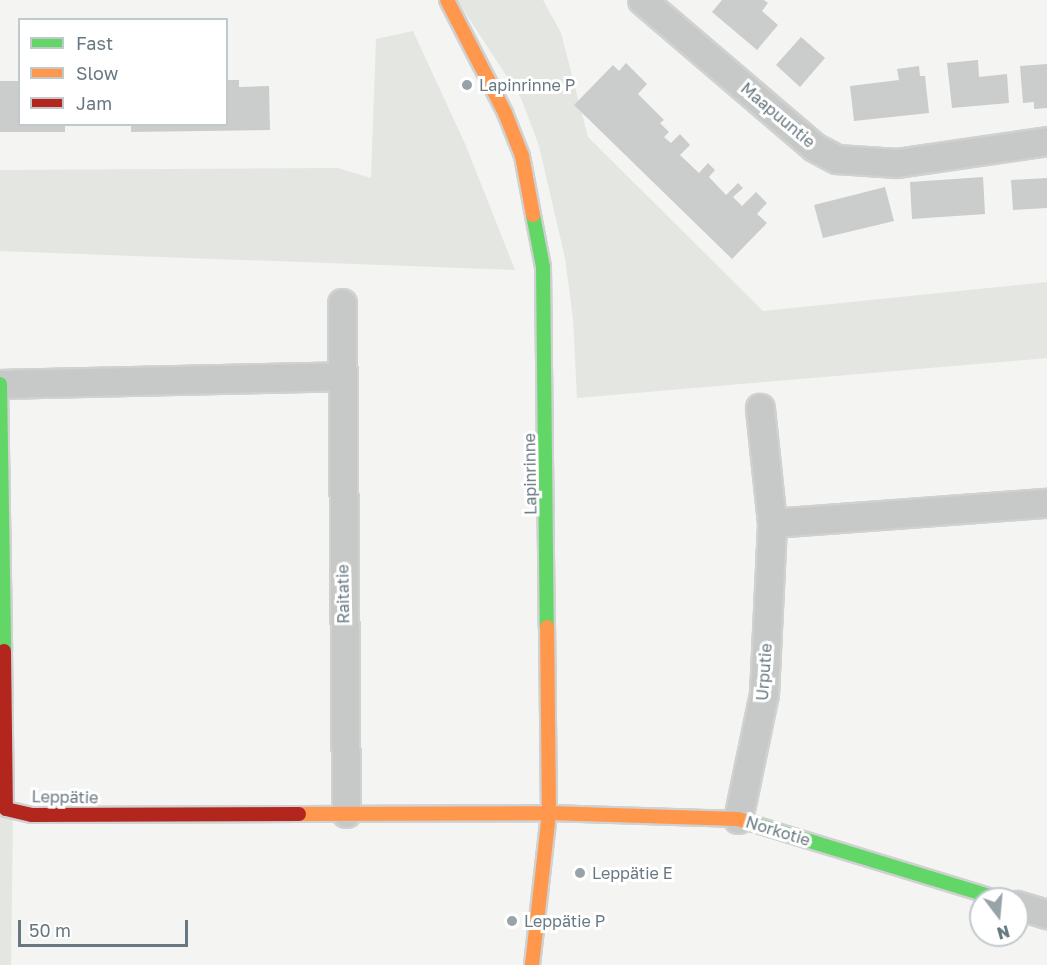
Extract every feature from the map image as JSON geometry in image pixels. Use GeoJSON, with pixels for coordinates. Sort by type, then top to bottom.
{"type":"FeatureCollection","features":[{"type":"Feature","properties":{"kind":"street","name":"Lapinrinne"},"geometry":{"type":"LineString","coordinates":[[447,0],[500,103],[522,156],[543,267],[549,813],[532,965]]}},
{"type":"Feature","properties":{"kind":"street","name":"Maapuuntie"},"geometry":{"type":"LineString","coordinates":[[642,0],[814,147],[837,159],[897,163],[1047,141]]}},
{"type":"Feature","properties":{"kind":"street","name":"Raitatie"},"geometry":{"type":"LineString","coordinates":[[342,303],[340,376],[346,813]]}},
{"type":"Feature","properties":{"kind":"street"},"geometry":{"type":"LineString","coordinates":[[0,384],[340,376]]}},
{"type":"Feature","properties":{"kind":"street","name":"Leppätie"},"geometry":{"type":"LineString","coordinates":[[0,384],[6,809],[32,815],[549,813]]}},
{"type":"Feature","properties":{"kind":"street","name":"Urputie"},"geometry":{"type":"LineString","coordinates":[[738,819],[764,694],[772,523],[760,408]]}},
{"type":"Feature","properties":{"kind":"street"},"geometry":{"type":"LineString","coordinates":[[772,523],[1047,503]]}},
{"type":"Feature","properties":{"kind":"street","name":"Norkotie"},"geometry":{"type":"LineString","coordinates":[[549,813],[738,819],[969,890]]}},
{"type":"Feature","properties":{"kind":"street"},"geometry":{"type":"LineString","coordinates":[[1029,909],[1047,914]]}},
{"type":"Feature","properties":{"kind":"shaded area"},"geometry":{"type":"Polygon","coordinates":[[[457,0],[543,0],[561,33],[588,137],[763,311],[1047,282],[1047,358],[577,398],[573,319],[565,258],[539,146],[521,98],[457,0]]]}},
{"type":"Feature","properties":{"kind":"shaded area"},"geometry":{"type":"Polygon","coordinates":[[[413,31],[466,146],[515,270],[0,251],[0,170],[338,168],[371,178],[376,39],[413,31]]]}},
{"type":"Feature","properties":{"kind":"shaded area"},"geometry":{"type":"Polygon","coordinates":[[[0,813],[13,813],[11,965],[0,965],[0,813]]]}},
{"type":"Feature","properties":{"kind":"building"},"geometry":{"type":"Polygon","coordinates":[[[722,0],[764,0],[768,3],[762,11],[778,25],[757,50],[712,12],[722,0]]]}},
{"type":"Feature","properties":{"kind":"building"},"geometry":{"type":"Polygon","coordinates":[[[801,37],[825,58],[800,87],[776,65],[801,37]]]}},
{"type":"Feature","properties":{"kind":"building"},"geometry":{"type":"Polygon","coordinates":[[[978,60],[979,77],[1007,74],[1009,103],[952,108],[947,63],[978,60]]]}},
{"type":"Feature","properties":{"kind":"building"},"geometry":{"type":"Polygon","coordinates":[[[626,63],[647,84],[638,94],[664,120],[660,123],[669,132],[664,137],[671,143],[680,134],[690,145],[680,155],[699,173],[708,163],[715,170],[709,177],[726,195],[738,183],[743,188],[733,197],[742,206],[756,192],[767,203],[757,214],[767,223],[732,259],[574,105],[613,65],[619,71],[626,63]]]}},
{"type":"Feature","properties":{"kind":"building"},"geometry":{"type":"Polygon","coordinates":[[[1047,64],[1047,108],[1034,109],[1034,102],[1023,103],[1020,66],[1047,64]]]}},
{"type":"Feature","properties":{"kind":"building"},"geometry":{"type":"Polygon","coordinates":[[[919,66],[920,76],[925,76],[929,113],[854,121],[850,86],[899,80],[897,69],[919,66]]]}},
{"type":"Feature","properties":{"kind":"building"},"geometry":{"type":"Polygon","coordinates":[[[228,80],[239,80],[239,87],[269,86],[270,130],[131,132],[131,126],[228,126],[228,80]]]}},
{"type":"Feature","properties":{"kind":"building"},"geometry":{"type":"Polygon","coordinates":[[[0,81],[18,81],[18,126],[65,126],[65,132],[0,132],[0,81]]]}},
{"type":"Feature","properties":{"kind":"building"},"geometry":{"type":"Polygon","coordinates":[[[983,177],[985,214],[912,219],[910,182],[983,177]]]}},
{"type":"Feature","properties":{"kind":"building"},"geometry":{"type":"Polygon","coordinates":[[[1047,178],[1047,208],[1013,210],[1011,180],[1047,178]]]}},
{"type":"Feature","properties":{"kind":"building"},"geometry":{"type":"Polygon","coordinates":[[[885,187],[894,221],[823,238],[814,205],[885,187]]]}},
{"type":"Feature","properties":{"kind":"traffic: fast"},"geometry":{"type":"LineString","coordinates":[[533,215],[543,267],[547,627]]}},
{"type":"Feature","properties":{"kind":"traffic: fast"},"geometry":{"type":"LineString","coordinates":[[0,384],[4,651]]}},
{"type":"Feature","properties":{"kind":"traffic: fast"},"geometry":{"type":"LineString","coordinates":[[754,824],[969,890]]}},
{"type":"Feature","properties":{"kind":"traffic: slow"},"geometry":{"type":"LineString","coordinates":[[447,0],[505,113],[522,156],[533,215]]}},
{"type":"Feature","properties":{"kind":"traffic: slow"},"geometry":{"type":"LineString","coordinates":[[532,965],[549,813],[547,627]]}},
{"type":"Feature","properties":{"kind":"traffic: slow"},"geometry":{"type":"LineString","coordinates":[[299,814],[549,813],[738,819],[754,824]]}},
{"type":"Feature","properties":{"kind":"traffic: jam"},"geometry":{"type":"LineString","coordinates":[[4,651],[6,809],[32,815],[299,814]]}},
{"type":"Feature","properties":{"kind":"place","name":"Lapinrinne P"},"geometry":{"type":"Point","coordinates":[467,85]}},
{"type":"Feature","properties":{"kind":"place","name":"Leppätie E"},"geometry":{"type":"Point","coordinates":[580,873]}},
{"type":"Feature","properties":{"kind":"place","name":"Leppätie P"},"geometry":{"type":"Point","coordinates":[512,921]}}]}
